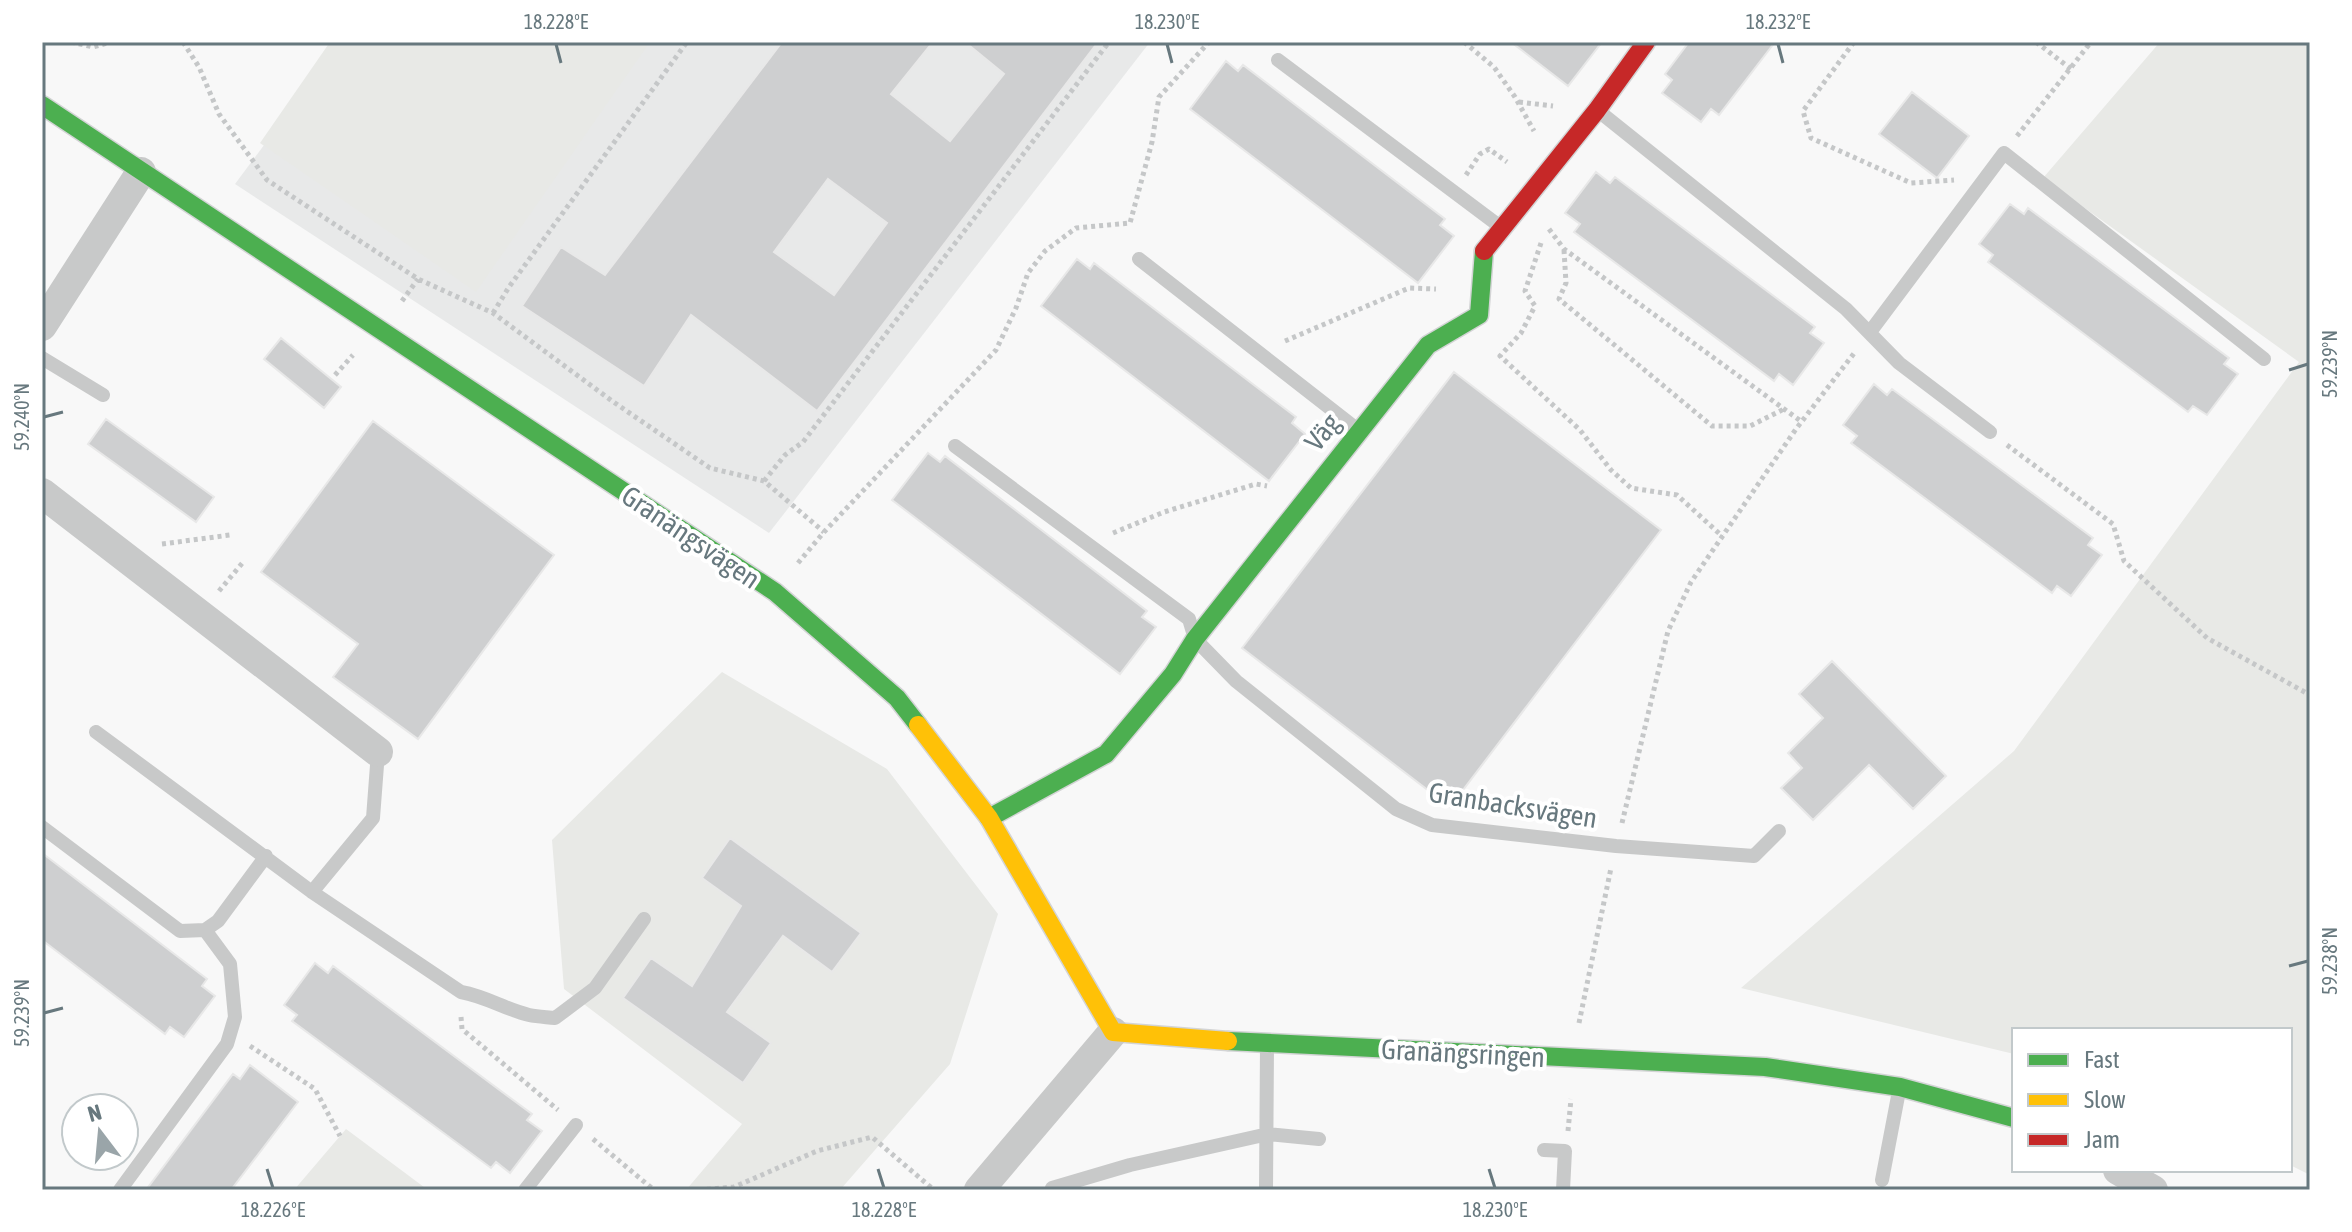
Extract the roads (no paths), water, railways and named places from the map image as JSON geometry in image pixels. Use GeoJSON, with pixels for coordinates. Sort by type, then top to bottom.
{"type":"FeatureCollection","features":[{"type":"Feature","properties":{"kind":"street","name":"Väg"},"geometry":{"type":"LineString","coordinates":[[989,818],[1106,754],[1173,674],[1195,639],[1428,345],[1479,315],[1484,250],[1597,110],[1646,42]]}},
{"type":"Feature","properties":{"kind":"street","name":"Granängsvägen"},"geometry":{"type":"LineString","coordinates":[[42,105],[775,592],[897,698],[989,818],[1113,1032]]}},
{"type":"Feature","properties":{"kind":"street"},"geometry":{"type":"LineString","coordinates":[[42,326],[141,172]]}},
{"type":"Feature","properties":{"kind":"street"},"geometry":{"type":"LineString","coordinates":[[42,493],[378,752]]}},
{"type":"Feature","properties":{"kind":"street"},"geometry":{"type":"LineString","coordinates":[[979,1190],[1113,1032]]}},
{"type":"Feature","properties":{"kind":"street","name":"Granängsringen"},"geometry":{"type":"LineString","coordinates":[[1113,1032],[1267,1044],[1765,1067],[1900,1087],[2012,1117]]}},
{"type":"Feature","properties":{"kind":"street"},"geometry":{"type":"LineString","coordinates":[[2122,1172],[2153,1190]]}},
{"type":"Feature","properties":{"kind":"lane"},"geometry":{"type":"LineString","coordinates":[[1278,60],[1501,228]]}},
{"type":"Feature","properties":{"kind":"lane"},"geometry":{"type":"LineString","coordinates":[[1597,110],[1781,255],[1846,309],[1899,363],[1990,432]]}},
{"type":"Feature","properties":{"kind":"lane"},"geometry":{"type":"LineString","coordinates":[[1870,332],[2004,153],[2264,359]]}},
{"type":"Feature","properties":{"kind":"lane"},"geometry":{"type":"LineString","coordinates":[[1139,259],[1358,430]]}},
{"type":"Feature","properties":{"kind":"lane"},"geometry":{"type":"LineString","coordinates":[[42,358],[103,395]]}},
{"type":"Feature","properties":{"kind":"lane","name":"Granbacksvägen"},"geometry":{"type":"LineString","coordinates":[[955,446],[1189,619],[1195,639],[1236,681],[1396,809],[1432,825],[1616,846],[1754,856],[1779,831]]}},
{"type":"Feature","properties":{"kind":"lane"},"geometry":{"type":"LineString","coordinates":[[96,732],[312,892],[461,992],[484,996],[530,1015],[555,1018],[595,988],[644,919]]}},
{"type":"Feature","properties":{"kind":"lane"},"geometry":{"type":"LineString","coordinates":[[312,892],[373,818],[378,752]]}},
{"type":"Feature","properties":{"kind":"lane"},"geometry":{"type":"LineString","coordinates":[[42,827],[180,931],[205,930],[218,921],[266,856]]}},
{"type":"Feature","properties":{"kind":"lane"},"geometry":{"type":"LineString","coordinates":[[120,1190],[227,1044],[235,1017],[230,964],[205,930]]}},
{"type":"Feature","properties":{"kind":"lane"},"geometry":{"type":"LineString","coordinates":[[1266,1190],[1267,1044]]}},
{"type":"Feature","properties":{"kind":"lane"},"geometry":{"type":"LineString","coordinates":[[1882,1180],[1900,1087]]}},
{"type":"Feature","properties":{"kind":"lane"},"geometry":{"type":"LineString","coordinates":[[525,1190],[576,1125]]}},
{"type":"Feature","properties":{"kind":"lane"},"geometry":{"type":"LineString","coordinates":[[1053,1190],[1130,1165],[1268,1134],[1319,1139]]}},
{"type":"Feature","properties":{"kind":"lane"},"geometry":{"type":"LineString","coordinates":[[1544,1150],[1565,1151],[1563,1190]]}}]}
